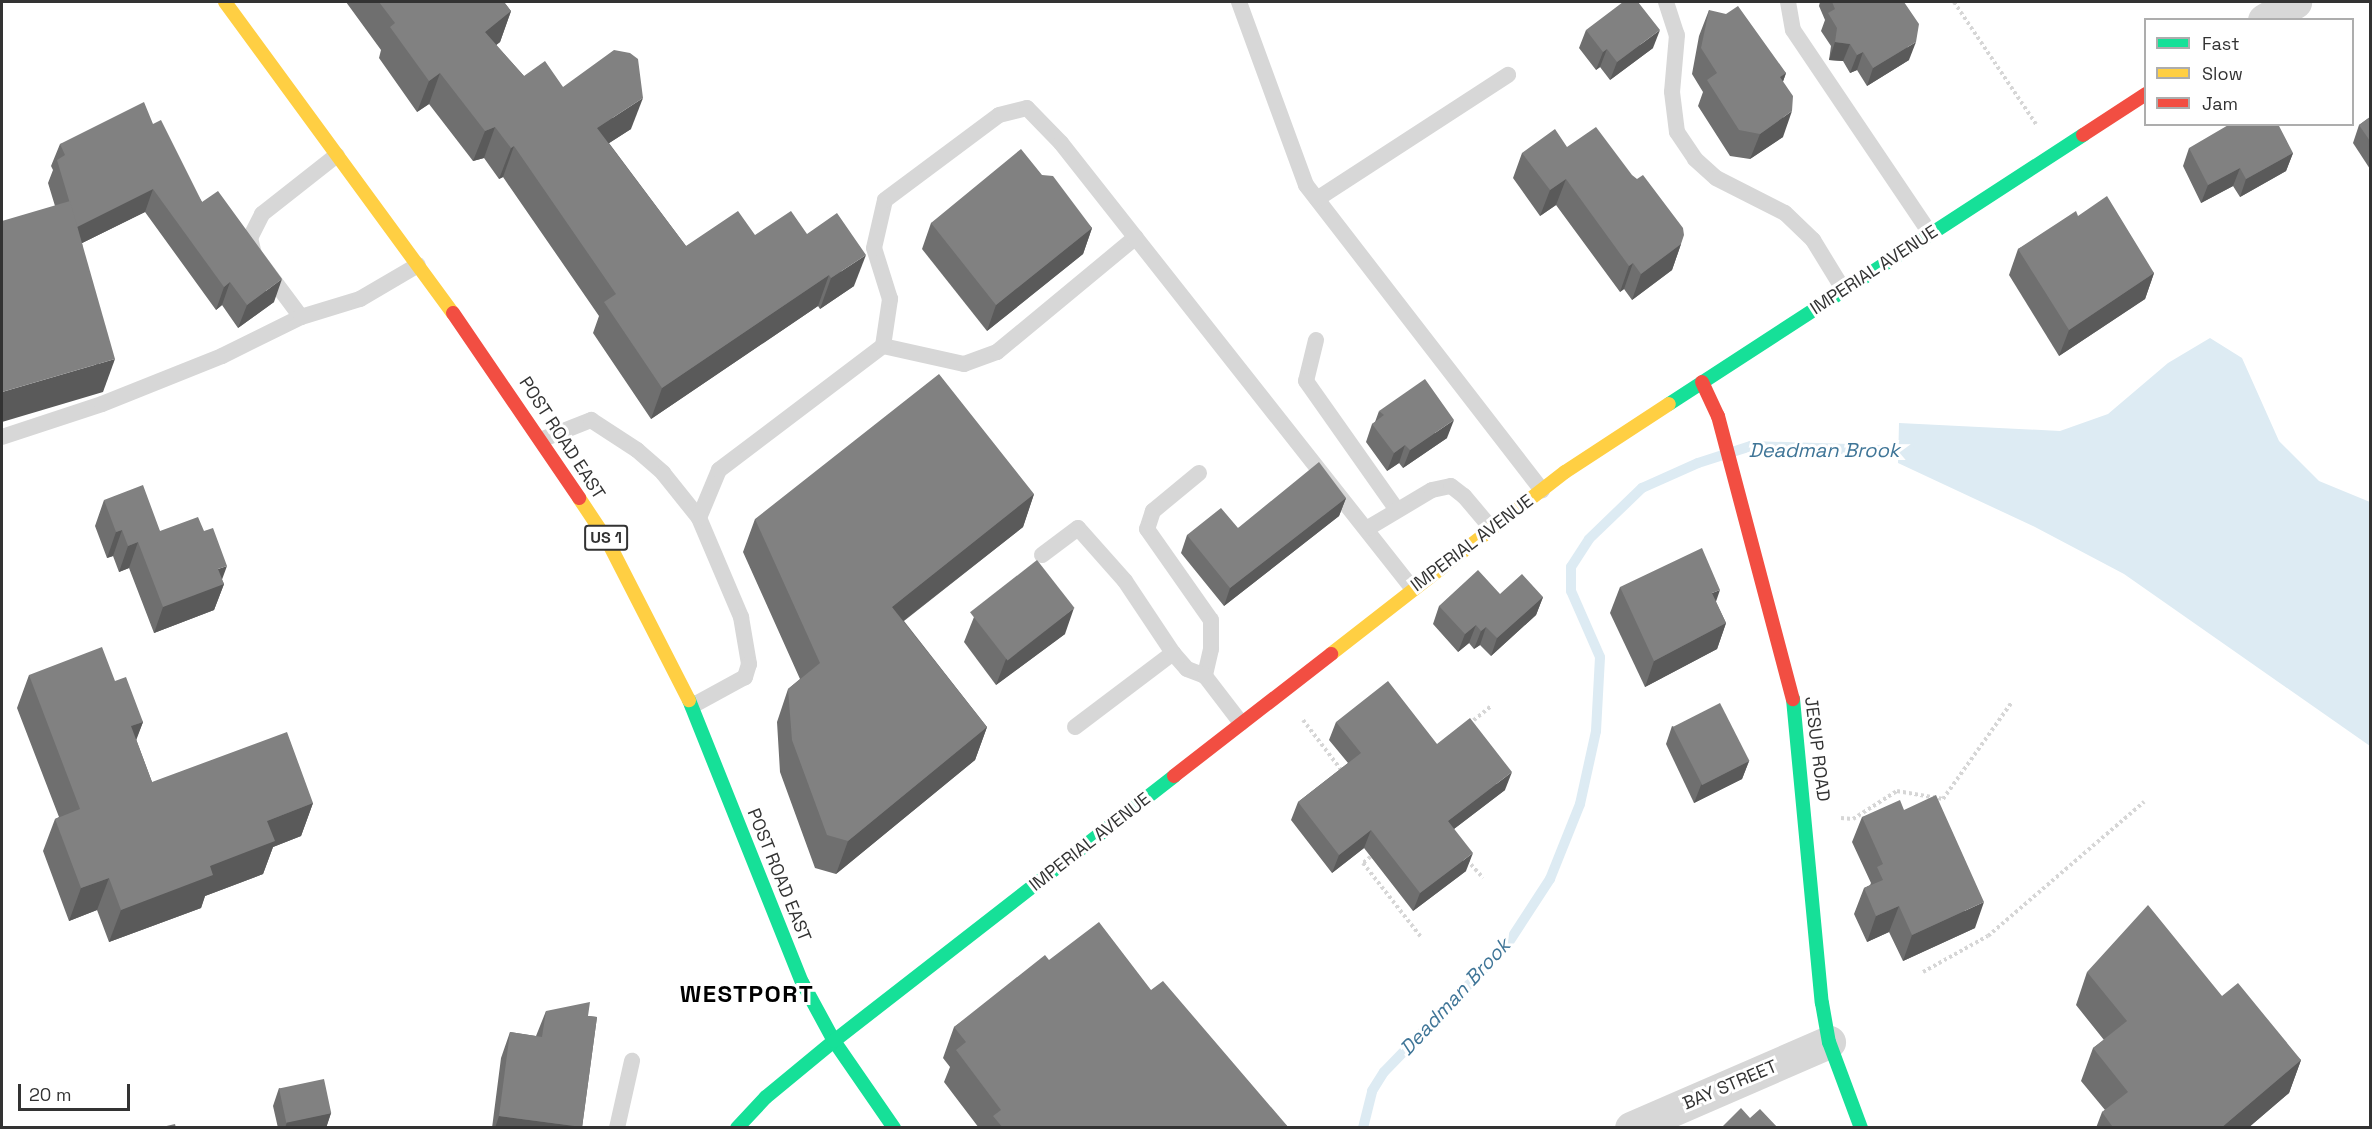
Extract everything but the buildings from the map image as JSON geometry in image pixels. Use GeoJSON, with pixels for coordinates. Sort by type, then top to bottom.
{"type":"FeatureCollection","features":[{"type":"Feature","properties":{"kind":"street","name":"POST ROAD EAST"},"geometry":{"type":"LineString","coordinates":[[225,2],[543,439],[631,580],[692,706],[796,968],[834,1041],[894,1128]]}},
{"type":"Feature","properties":{"kind":"street"},"geometry":{"type":"LineString","coordinates":[[2267,18],[2295,2]]}},
{"type":"Feature","properties":{"kind":"street","name":"IMPERIAL AVENUE"},"geometry":{"type":"LineString","coordinates":[[737,1128],[766,1097],[834,1041],[1412,588],[1542,490],[1702,381],[2144,95]]}},
{"type":"Feature","properties":{"kind":"street","name":"JESUP ROAD"},"geometry":{"type":"LineString","coordinates":[[1702,381],[1718,416],[1795,705],[1807,816],[1818,970],[1829,1042],[1861,1128]]}},
{"type":"Feature","properties":{"kind":"street","name":"BAY STREET"},"geometry":{"type":"LineString","coordinates":[[1631,1128],[1829,1042]]}},
{"type":"Feature","properties":{"kind":"lane"},"geometry":{"type":"LineString","coordinates":[[1239,2],[1306,185],[1542,490]]}},
{"type":"Feature","properties":{"kind":"lane"},"geometry":{"type":"LineString","coordinates":[[1666,2],[1677,35],[1672,92],[1677,132],[1695,159],[1716,178],[1785,213],[1813,240],[1843,290]]}},
{"type":"Feature","properties":{"kind":"lane"},"geometry":{"type":"LineString","coordinates":[[1788,2],[1792,30],[1930,233]]}},
{"type":"Feature","properties":{"kind":"lane"},"geometry":{"type":"LineString","coordinates":[[1317,199],[1509,75]]}},
{"type":"Feature","properties":{"kind":"lane"},"geometry":{"type":"LineString","coordinates":[[699,518],[719,470],[883,346],[891,299],[874,248],[885,200],[999,115],[1027,108],[1040,118],[1136,237],[1368,528],[1412,588]]}},
{"type":"Feature","properties":{"kind":"lane"},"geometry":{"type":"LineString","coordinates":[[301,317],[254,254],[250,238],[262,214],[337,155]]}},
{"type":"Feature","properties":{"kind":"lane"},"geometry":{"type":"LineString","coordinates":[[883,346],[964,364],[997,352],[1136,237]]}},
{"type":"Feature","properties":{"kind":"lane"},"geometry":{"type":"LineString","coordinates":[[2,438],[102,404],[222,356],[301,317],[360,299],[418,265]]}},
{"type":"Feature","properties":{"kind":"lane"},"geometry":{"type":"LineString","coordinates":[[1316,340],[1306,381],[1397,510]]}},
{"type":"Feature","properties":{"kind":"lane"},"geometry":{"type":"LineString","coordinates":[[543,439],[591,420],[654,465],[699,518],[741,617],[749,664],[745,677],[692,706]]}},
{"type":"Feature","properties":{"kind":"lane"},"geometry":{"type":"LineString","coordinates":[[1198,473],[1153,510],[1147,529],[1211,620],[1211,649],[1205,676]]}},
{"type":"Feature","properties":{"kind":"lane"},"geometry":{"type":"LineString","coordinates":[[1368,528],[1432,490],[1451,486],[1464,496],[1491,528]]}},
{"type":"Feature","properties":{"kind":"lane"},"geometry":{"type":"LineString","coordinates":[[1042,555],[1078,528],[1125,581],[1173,653],[1187,669],[1205,676],[1240,723]]}},
{"type":"Feature","properties":{"kind":"lane"},"geometry":{"type":"LineString","coordinates":[[1075,727],[1173,653]]}},
{"type":"Feature","properties":{"kind":"lane"},"geometry":{"type":"LineString","coordinates":[[617,1128],[632,1061]]}},
{"type":"Feature","properties":{"kind":"path"},"geometry":{"type":"LineString","coordinates":[[1954,2],[2054,153]]}},
{"type":"Feature","properties":{"kind":"path"},"geometry":{"type":"LineString","coordinates":[[1280,691],[1346,776]]}},
{"type":"Feature","properties":{"kind":"path"},"geometry":{"type":"LineString","coordinates":[[1938,806],[2012,702]]}},
{"type":"Feature","properties":{"kind":"path"},"geometry":{"type":"LineString","coordinates":[[1464,728],[1491,706]]}},
{"type":"Feature","properties":{"kind":"path"},"geometry":{"type":"LineString","coordinates":[[1807,816],[1853,819],[1897,791],[1943,799]]}},
{"type":"Feature","properties":{"kind":"path"},"geometry":{"type":"LineString","coordinates":[[1923,972],[1988,936],[2144,802]]}},
{"type":"Feature","properties":{"kind":"path"},"geometry":{"type":"LineString","coordinates":[[1378,850],[1363,863],[1422,937]]}},
{"type":"Feature","properties":{"kind":"path"},"geometry":{"type":"LineString","coordinates":[[1462,854],[1483,878]]}},
{"type":"Feature","properties":{"kind":"shaded area"},"geometry":{"type":"Polygon","coordinates":[[[2210,338],[2242,358],[2279,441],[2319,481],[2370,502],[2370,746],[2124,574],[2035,527],[1898,463],[1899,423],[2060,431],[2108,414],[2168,363],[2210,338]]]}},
{"type":"Feature","properties":{"kind":"waterway","name":"Deadman Brook"},"geometry":{"type":"LineString","coordinates":[[1363,1128],[1372,1091],[1384,1072],[1507,945],[1550,879],[1580,804],[1596,731],[1600,657],[1571,591],[1571,567],[1589,539],[1642,488],[1698,463],[1751,446],[1912,451]]}},
{"type":"Feature","properties":{"kind":"traffic: fast"},"geometry":{"type":"LineString","coordinates":[[1669,404],[2083,135]]}},
{"type":"Feature","properties":{"kind":"traffic: fast"},"geometry":{"type":"LineString","coordinates":[[1793,699],[1822,1003],[1829,1042],[1861,1128]]}},
{"type":"Feature","properties":{"kind":"traffic: fast"},"geometry":{"type":"LineString","coordinates":[[689,700],[802,982],[834,1041],[894,1128]]}},
{"type":"Feature","properties":{"kind":"traffic: fast"},"geometry":{"type":"LineString","coordinates":[[737,1128],[766,1097],[834,1041],[1174,776]]}},
{"type":"Feature","properties":{"kind":"traffic: slow"},"geometry":{"type":"LineString","coordinates":[[225,2],[453,313]]}},
{"type":"Feature","properties":{"kind":"traffic: slow"},"geometry":{"type":"LineString","coordinates":[[1331,654],[1565,472],[1669,404]]}},
{"type":"Feature","properties":{"kind":"traffic: slow"},"geometry":{"type":"LineString","coordinates":[[579,498],[607,540],[689,700]]}},
{"type":"Feature","properties":{"kind":"traffic: jam"},"geometry":{"type":"LineString","coordinates":[[2083,135],[2144,95]]}},
{"type":"Feature","properties":{"kind":"traffic: jam"},"geometry":{"type":"LineString","coordinates":[[453,313],[579,498]]}},
{"type":"Feature","properties":{"kind":"traffic: jam"},"geometry":{"type":"LineString","coordinates":[[1702,382],[1718,416],[1793,699]]}},
{"type":"Feature","properties":{"kind":"traffic: jam"},"geometry":{"type":"LineString","coordinates":[[1174,776],[1331,654]]}},
{"type":"Feature","properties":{"kind":"district","name":"WESTPORT"},"geometry":{"type":"Point","coordinates":[747,994]}}]}
